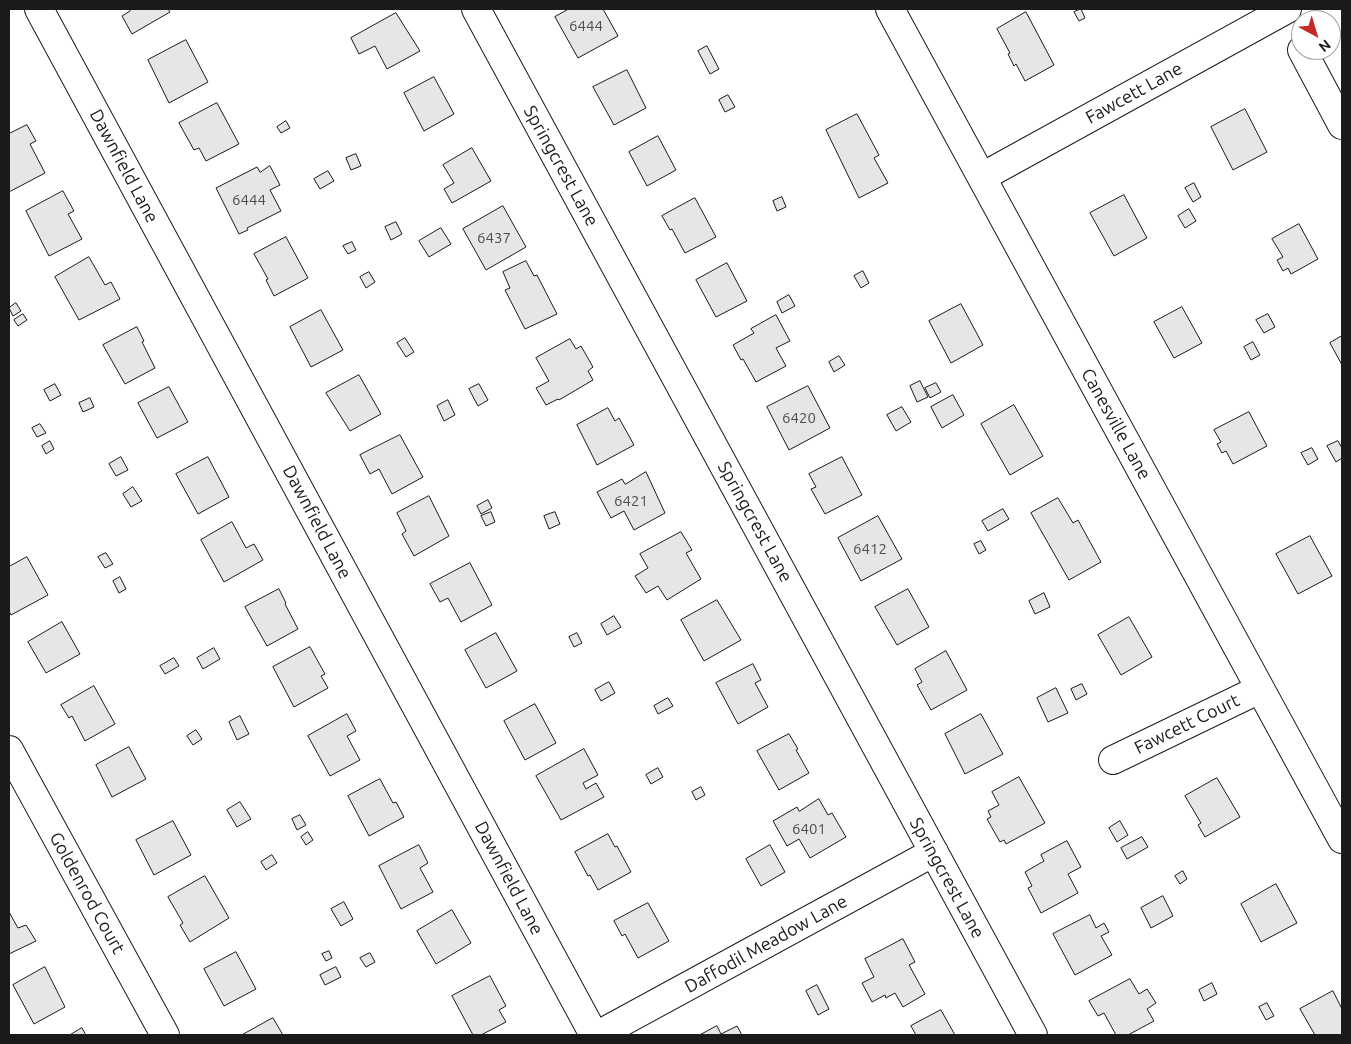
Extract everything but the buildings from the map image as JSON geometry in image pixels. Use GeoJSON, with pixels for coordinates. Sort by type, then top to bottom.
{"type":"FeatureCollection","features":[{"type":"Feature","properties":{"kind":"street","name":"Dawnfield Lane"},"geometry":{"type":"LineString","coordinates":[[39,9],[594,1035]]}},
{"type":"Feature","properties":{"kind":"street","name":"Springcrest Lane"},"geometry":{"type":"LineString","coordinates":[[476,9],[1033,1035]]}},
{"type":"Feature","properties":{"kind":"street","name":"Canesville Lane"},"geometry":{"type":"LineString","coordinates":[[890,9],[1342,840]]}},
{"type":"Feature","properties":{"kind":"street","name":"Fawcett Lane"},"geometry":{"type":"LineString","coordinates":[[982,177],[1282,10]]}},
{"type":"Feature","properties":{"kind":"street"},"geometry":{"type":"LineString","coordinates":[[1282,10],[1291,28]]}},
{"type":"Feature","properties":{"kind":"street"},"geometry":{"type":"LineString","coordinates":[[1307,60],[1342,125]]}},
{"type":"Feature","properties":{"kind":"street","name":"Fawcett Court"},"geometry":{"type":"LineString","coordinates":[[1113,760],[1260,689]]}},
{"type":"Feature","properties":{"kind":"street","name":"Goldenrod Court"},"geometry":{"type":"LineString","coordinates":[[9,750],[165,1035]]}},
{"type":"Feature","properties":{"kind":"street","name":"Daffodil Meadow Lane"},"geometry":{"type":"LineString","coordinates":[[598,1035],[934,852]]}}]}
